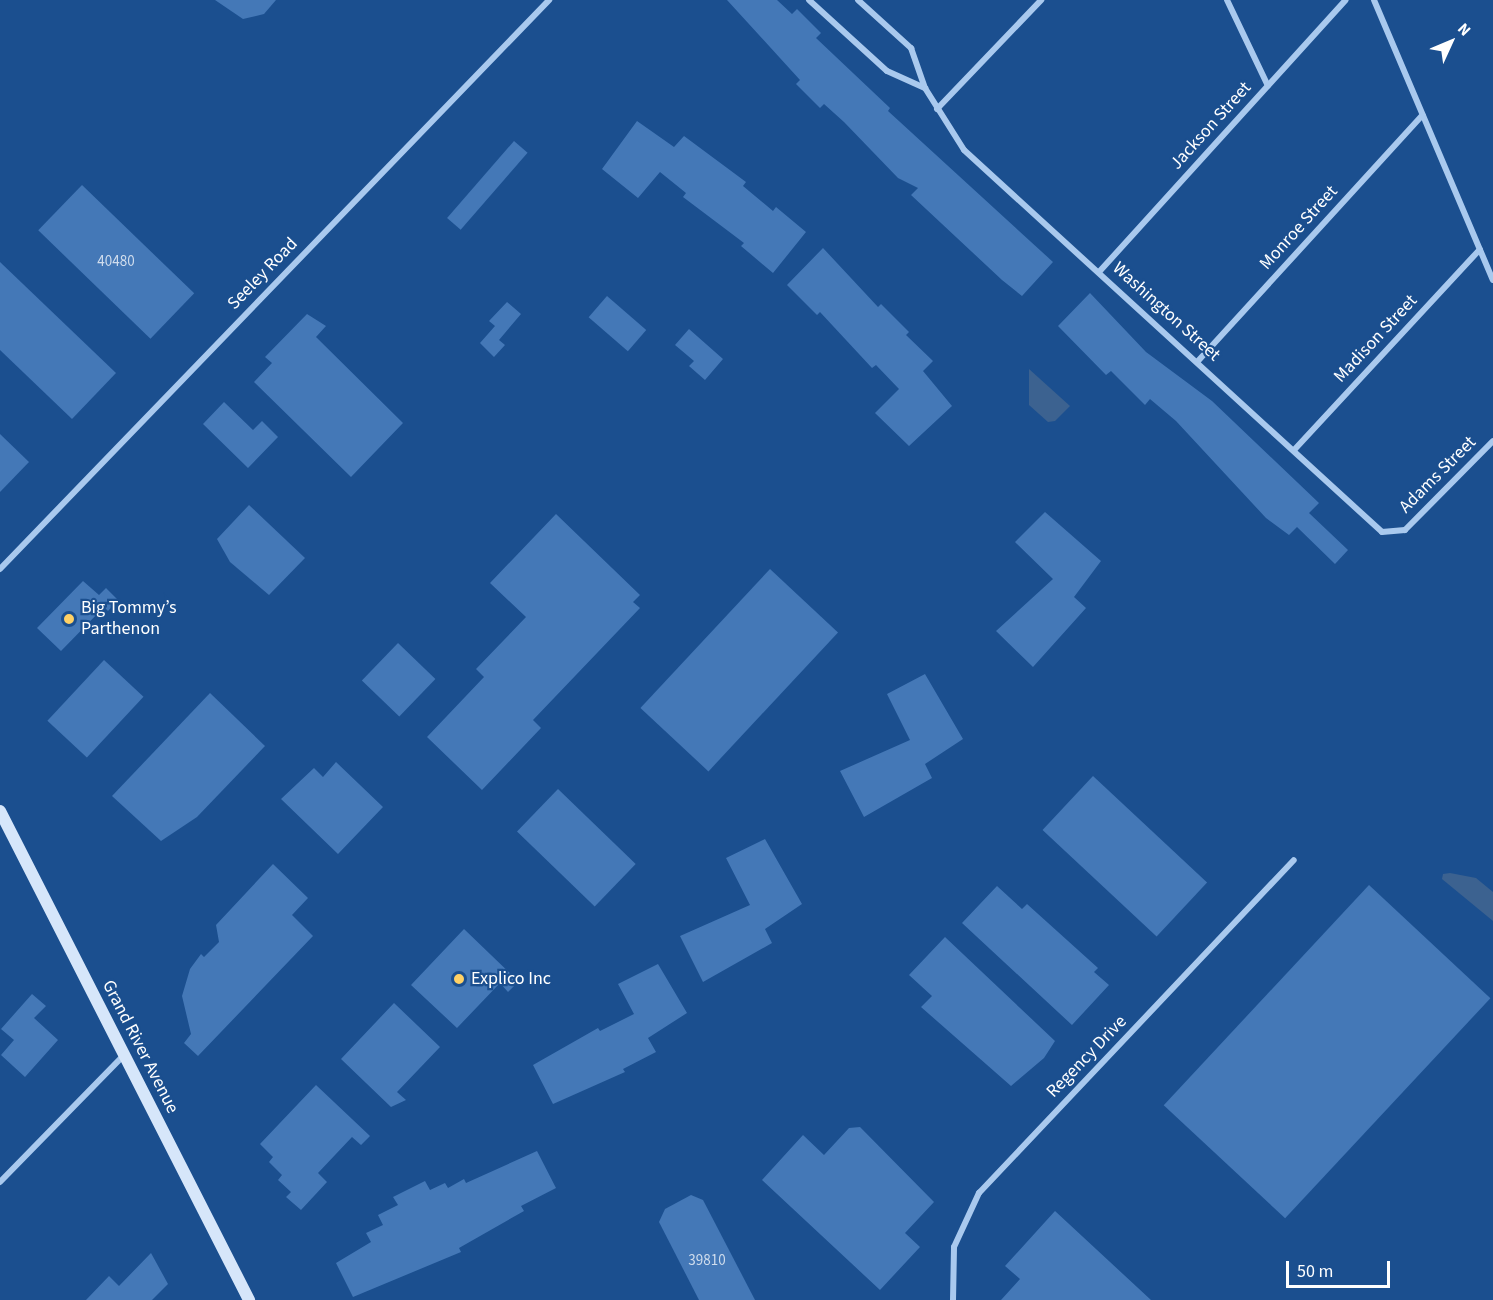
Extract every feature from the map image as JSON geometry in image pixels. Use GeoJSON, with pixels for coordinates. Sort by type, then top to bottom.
{"type":"FeatureCollection","features":[{"type":"Feature","properties":{"kind":"main road","name":"Grand River Avenue"},"geometry":{"type":"LineString","coordinates":[[0,811],[4,827],[249,1300]]}},
{"type":"Feature","properties":{"kind":"street","name":"Seeley Road"},"geometry":{"type":"LineString","coordinates":[[0,569],[549,0]]}},
{"type":"Feature","properties":{"kind":"street"},"geometry":{"type":"LineString","coordinates":[[808,0],[887,71],[926,88]]}},
{"type":"Feature","properties":{"kind":"street","name":"Washington Street"},"geometry":{"type":"LineString","coordinates":[[858,0],[911,48],[926,88],[964,150],[1295,448],[1382,532],[1405,530]]}},
{"type":"Feature","properties":{"kind":"street"},"geometry":{"type":"LineString","coordinates":[[937,109],[1041,0]]}},
{"type":"Feature","properties":{"kind":"street"},"geometry":{"type":"LineString","coordinates":[[1227,0],[1268,86]]}},
{"type":"Feature","properties":{"kind":"street","name":"Jackson Street"},"geometry":{"type":"LineString","coordinates":[[1099,272],[1346,0]]}},
{"type":"Feature","properties":{"kind":"street"},"geometry":{"type":"LineString","coordinates":[[1374,0],[1493,280]]}},
{"type":"Feature","properties":{"kind":"street","name":"Monroe Street"},"geometry":{"type":"LineString","coordinates":[[1198,361],[1423,115]]}},
{"type":"Feature","properties":{"kind":"street","name":"Madison Street"},"geometry":{"type":"LineString","coordinates":[[1295,448],[1480,249]]}},
{"type":"Feature","properties":{"kind":"street","name":"Adams Street"},"geometry":{"type":"LineString","coordinates":[[1405,530],[1493,441]]}},
{"type":"Feature","properties":{"kind":"street","name":"Regency Drive"},"geometry":{"type":"LineString","coordinates":[[952,1300],[954,1247],[980,1193],[1294,860]]}},
{"type":"Feature","properties":{"kind":"street"},"geometry":{"type":"LineString","coordinates":[[0,1182],[123,1056]]}},
{"type":"Feature","properties":{"kind":"water"},"geometry":{"type":"Polygon","coordinates":[[[1029,369],[1070,406],[1055,421],[1048,422],[1029,405],[1029,369]]]}},
{"type":"Feature","properties":{"kind":"water"},"geometry":{"type":"Polygon","coordinates":[[[1450,873],[1476,878],[1493,892],[1493,921],[1442,879],[1443,874],[1450,873]]]}},
{"type":"Feature","properties":{"kind":"building"},"geometry":{"type":"Polygon","coordinates":[[[215,0],[276,0],[264,14],[243,19],[215,0]]]}},
{"type":"Feature","properties":{"kind":"building"},"geometry":{"type":"Polygon","coordinates":[[[727,0],[777,0],[792,14],[797,9],[821,33],[816,38],[890,108],[888,111],[1053,262],[1022,296],[1002,280],[911,195],[918,188],[898,178],[844,122],[824,104],[820,108],[796,84],[800,80],[727,0]]]}},
{"type":"Feature","properties":{"kind":"building"},"geometry":{"type":"Polygon","coordinates":[[[637,121],[674,147],[684,136],[746,182],[743,186],[773,211],[776,207],[806,232],[773,273],[741,246],[744,243],[683,197],[686,193],[660,172],[638,198],[602,169],[637,121]]]}},
{"type":"Feature","properties":{"kind":"building"},"geometry":{"type":"Polygon","coordinates":[[[514,141],[528,153],[461,230],[447,218],[514,141]]]}},
{"type":"Feature","properties":{"kind":"building"},"geometry":{"type":"Polygon","coordinates":[[[82,185],[194,293],[150,339],[38,230],[82,185]]]}},
{"type":"Feature","properties":{"kind":"building"},"geometry":{"type":"Polygon","coordinates":[[[823,248],[878,307],[881,304],[909,332],[906,335],[933,361],[923,371],[952,406],[909,446],[875,413],[899,389],[876,365],[872,368],[820,312],[817,315],[787,285],[823,248]]]}},
{"type":"Feature","properties":{"kind":"building"},"geometry":{"type":"Polygon","coordinates":[[[0,262],[116,373],[72,419],[0,350],[0,262]]]}},
{"type":"Feature","properties":{"kind":"building"},"geometry":{"type":"Polygon","coordinates":[[[1090,293],[1146,352],[1212,401],[1319,503],[1309,513],[1348,550],[1335,564],[1297,527],[1289,535],[1266,518],[1176,421],[1150,399],[1145,405],[1111,371],[1106,375],[1058,326],[1090,293]]]}},
{"type":"Feature","properties":{"kind":"building"},"geometry":{"type":"Polygon","coordinates":[[[607,296],[646,330],[628,351],[589,317],[607,296]]]}},
{"type":"Feature","properties":{"kind":"building"},"geometry":{"type":"Polygon","coordinates":[[[507,302],[521,314],[499,340],[505,345],[494,357],[480,343],[495,326],[489,321],[507,302]]]}},
{"type":"Feature","properties":{"kind":"building"},"geometry":{"type":"Polygon","coordinates":[[[307,314],[326,326],[316,337],[403,423],[351,477],[254,382],[272,363],[265,357],[307,314]]]}},
{"type":"Feature","properties":{"kind":"building"},"geometry":{"type":"Polygon","coordinates":[[[689,329],[723,359],[705,380],[689,366],[694,361],[675,345],[689,329]]]}},
{"type":"Feature","properties":{"kind":"building"},"geometry":{"type":"Polygon","coordinates":[[[224,402],[253,430],[262,421],[278,437],[248,468],[203,424],[224,402]]]}},
{"type":"Feature","properties":{"kind":"building"},"geometry":{"type":"Polygon","coordinates":[[[0,434],[29,462],[0,492],[0,434]]]}},
{"type":"Feature","properties":{"kind":"building"},"geometry":{"type":"Polygon","coordinates":[[[249,505],[305,558],[269,595],[230,562],[217,539],[249,505]]]}},
{"type":"Feature","properties":{"kind":"building"},"geometry":{"type":"Polygon","coordinates":[[[1045,512],[1101,561],[1074,597],[1086,608],[1033,667],[996,631],[1053,579],[1015,542],[1045,512]]]}},
{"type":"Feature","properties":{"kind":"building"},"geometry":{"type":"Polygon","coordinates":[[[556,514],[640,595],[633,602],[640,608],[533,720],[541,728],[482,790],[427,737],[484,677],[476,669],[526,617],[490,583],[556,514]]]}},
{"type":"Feature","properties":{"kind":"building"},"geometry":{"type":"Polygon","coordinates":[[[770,569],[838,632],[708,771],[640,708],[770,569]]]}},
{"type":"Feature","properties":{"kind":"building","name":"Big Tommy’s Parthenon"},"geometry":{"type":"Polygon","coordinates":[[[83,581],[99,595],[106,588],[118,600],[108,611],[104,607],[61,651],[37,628],[83,581]]]}},
{"type":"Feature","properties":{"kind":"building"},"geometry":{"type":"Polygon","coordinates":[[[398,643],[435,679],[399,717],[362,680],[398,643]]]}},
{"type":"Feature","properties":{"kind":"building"},"geometry":{"type":"Polygon","coordinates":[[[104,660],[143,697],[87,758],[47,721],[104,660]]]}},
{"type":"Feature","properties":{"kind":"building"},"geometry":{"type":"Polygon","coordinates":[[[925,674],[963,739],[925,764],[932,778],[864,817],[840,771],[910,740],[887,694],[925,674]]]}},
{"type":"Feature","properties":{"kind":"building"},"geometry":{"type":"Polygon","coordinates":[[[210,693],[265,746],[197,817],[161,841],[112,796],[210,693]]]}},
{"type":"Feature","properties":{"kind":"building"},"geometry":{"type":"Polygon","coordinates":[[[336,762],[383,807],[338,854],[281,799],[314,768],[323,777],[336,762]]]}},
{"type":"Feature","properties":{"kind":"building"},"geometry":{"type":"Polygon","coordinates":[[[1093,776],[1207,882],[1157,937],[1043,830],[1093,776]]]}},
{"type":"Feature","properties":{"kind":"building"},"geometry":{"type":"Polygon","coordinates":[[[558,789],[636,864],[595,906],[517,831],[558,789]]]}},
{"type":"Feature","properties":{"kind":"building"},"geometry":{"type":"Polygon","coordinates":[[[765,839],[802,904],[765,929],[772,943],[703,982],[680,936],[750,905],[726,858],[765,839]]]}},
{"type":"Feature","properties":{"kind":"building"},"geometry":{"type":"Polygon","coordinates":[[[273,864],[308,898],[292,915],[313,936],[198,1056],[184,1043],[191,1034],[182,996],[190,969],[201,954],[204,957],[219,942],[216,925],[273,864]]]}},
{"type":"Feature","properties":{"kind":"building"},"geometry":{"type":"Polygon","coordinates":[[[1369,885],[1490,998],[1285,1218],[1164,1105],[1369,885]]]}},
{"type":"Feature","properties":{"kind":"building"},"geometry":{"type":"Polygon","coordinates":[[[997,886],[1022,909],[1027,904],[1098,968],[1094,972],[1109,985],[1072,1025],[962,923],[997,886]]]}},
{"type":"Feature","properties":{"kind":"building"},"geometry":{"type":"Polygon","coordinates":[[[464,929],[514,977],[514,986],[508,992],[500,983],[457,1028],[411,985],[464,929]]]}},
{"type":"Feature","properties":{"kind":"building"},"geometry":{"type":"Polygon","coordinates":[[[945,937],[1055,1041],[1044,1058],[1011,1086],[921,1007],[932,996],[909,975],[945,937]]]}},
{"type":"Feature","properties":{"kind":"building"},"geometry":{"type":"Polygon","coordinates":[[[658,964],[687,1013],[648,1038],[656,1052],[623,1069],[625,1072],[553,1104],[533,1065],[598,1028],[600,1031],[634,1014],[618,984],[658,964]]]}},
{"type":"Feature","properties":{"kind":"building"},"geometry":{"type":"Polygon","coordinates":[[[32,994],[46,1006],[34,1018],[58,1040],[25,1077],[1,1055],[14,1040],[1,1029],[32,994]]]}},
{"type":"Feature","properties":{"kind":"building"},"geometry":{"type":"Polygon","coordinates":[[[394,1003],[440,1047],[397,1092],[406,1100],[391,1107],[341,1059],[394,1003]]]}},
{"type":"Feature","properties":{"kind":"building"},"geometry":{"type":"Polygon","coordinates":[[[316,1085],[370,1136],[361,1145],[352,1137],[318,1173],[327,1182],[301,1210],[286,1197],[291,1192],[278,1180],[282,1175],[269,1162],[273,1157],[260,1144],[316,1085]]]}},
{"type":"Feature","properties":{"kind":"building"},"geometry":{"type":"Polygon","coordinates":[[[860,1127],[934,1202],[905,1233],[920,1247],[880,1290],[762,1180],[803,1135],[824,1155],[849,1128],[860,1127]]]}},
{"type":"Feature","properties":{"kind":"building"},"geometry":{"type":"Polygon","coordinates":[[[537,1151],[556,1188],[521,1206],[524,1211],[459,1248],[461,1252],[353,1297],[336,1263],[371,1242],[366,1233],[383,1225],[378,1215],[398,1205],[393,1197],[425,1181],[430,1190],[445,1183],[448,1188],[464,1179],[466,1183],[537,1151]]]}},
{"type":"Feature","properties":{"kind":"building"},"geometry":{"type":"Polygon","coordinates":[[[691,1195],[703,1200],[755,1300],[699,1300],[659,1222],[665,1209],[691,1195]]]}},
{"type":"Feature","properties":{"kind":"building"},"geometry":{"type":"Polygon","coordinates":[[[1055,1211],[1151,1300],[1001,1300],[1020,1279],[1005,1266],[1055,1211]]]}},
{"type":"Feature","properties":{"kind":"building"},"geometry":{"type":"Polygon","coordinates":[[[151,1253],[168,1284],[152,1300],[86,1300],[109,1276],[119,1286],[151,1253]]]}},
{"type":"Feature","properties":{"kind":"place","name":"Big Tommy’s Parthenon"},"geometry":{"type":"Point","coordinates":[69,619]}},
{"type":"Feature","properties":{"kind":"place","name":"Explico Inc"},"geometry":{"type":"Point","coordinates":[459,979]}}]}
